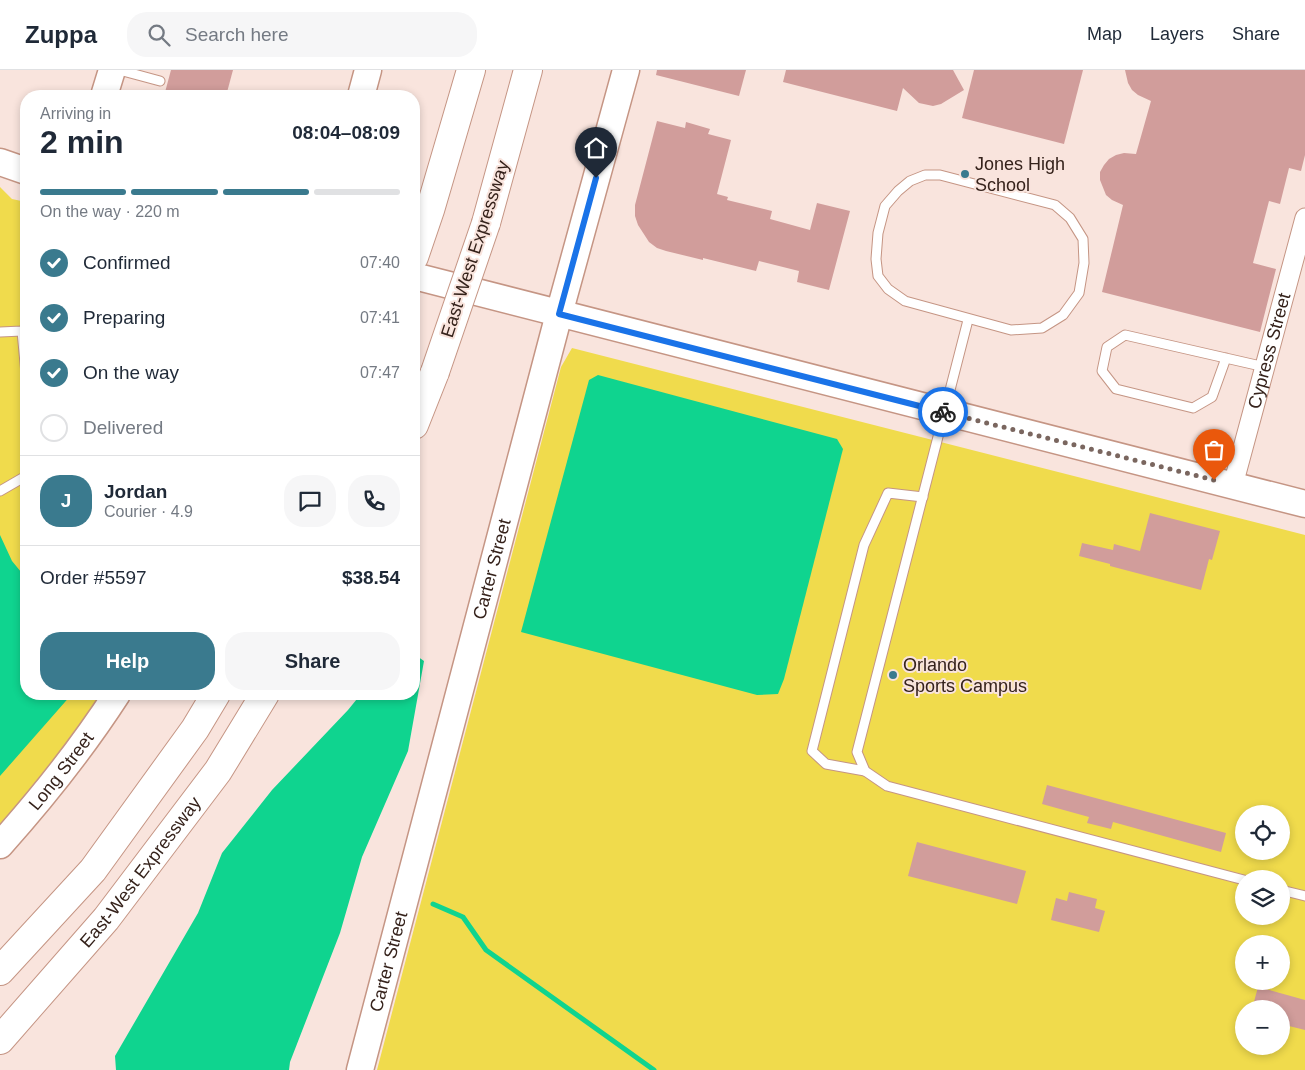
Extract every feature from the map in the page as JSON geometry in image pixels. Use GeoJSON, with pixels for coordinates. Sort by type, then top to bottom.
{"type":"FeatureCollection","features":[{"type":"Feature","properties":{"kind":"highway"},"geometry":{"type":"LineString","coordinates":[[420,239],[471,70]]}},
{"type":"Feature","properties":{"kind":"highway","name":"East-West Expressway"},"geometry":{"type":"LineString","coordinates":[[420,410],[435,372],[486,223],[528,70]]}},
{"type":"Feature","properties":{"kind":"highway"},"geometry":{"type":"LineString","coordinates":[[0,971],[93,870],[195,729],[212,700]]}},
{"type":"Feature","properties":{"kind":"highway","name":"East-West Expressway"},"geometry":{"type":"LineString","coordinates":[[0,1040],[106,919],[218,771],[261,700]]}},
{"type":"Feature","properties":{"kind":"street"},"geometry":{"type":"LineString","coordinates":[[106,90],[112,70]]}},
{"type":"Feature","properties":{"kind":"street"},"geometry":{"type":"LineString","coordinates":[[363,90],[368,70]]}},
{"type":"Feature","properties":{"kind":"street","name":"Carter Street"},"geometry":{"type":"LineString","coordinates":[[360,1070],[559,314],[626,70]]}},
{"type":"Feature","properties":{"kind":"street"},"geometry":{"type":"LineString","coordinates":[[0,162],[20,169]]}},
{"type":"Feature","properties":{"kind":"street","name":"Cypress Street"},"geometry":{"type":"LineString","coordinates":[[1233,485],[1305,218]]}},
{"type":"Feature","properties":{"kind":"street"},"geometry":{"type":"LineString","coordinates":[[420,278],[1305,504]]}},
{"type":"Feature","properties":{"kind":"street","name":"Long Street"},"geometry":{"type":"LineString","coordinates":[[0,845],[42,798],[90,736],[113,700]]}},
{"type":"Feature","properties":{"kind":"lane"},"geometry":{"type":"LineString","coordinates":[[119,70],[160,81]]}},
{"type":"Feature","properties":{"kind":"lane"},"geometry":{"type":"LineString","coordinates":[[925,175],[940,175],[1055,205],[1070,218],[1083,239],[1084,263],[1078,293],[1063,314],[1042,328],[1011,330],[968,320],[904,301],[888,289],[878,276],[876,259],[878,233],[885,206],[910,181],[925,175]]}},
{"type":"Feature","properties":{"kind":"lane"},"geometry":{"type":"LineString","coordinates":[[865,771],[857,752],[968,320]]}},
{"type":"Feature","properties":{"kind":"lane"},"geometry":{"type":"LineString","coordinates":[[0,332],[20,330]]}},
{"type":"Feature","properties":{"kind":"lane"},"geometry":{"type":"LineString","coordinates":[[1226,358],[1212,397],[1193,408],[1116,389],[1102,371],[1107,347],[1125,336],[1226,358],[1265,367]]}},
{"type":"Feature","properties":{"kind":"lane"},"geometry":{"type":"LineString","coordinates":[[0,491],[20,480]]}},
{"type":"Feature","properties":{"kind":"lane"},"geometry":{"type":"LineString","coordinates":[[923,497],[888,493],[864,546],[812,751],[826,764],[865,771],[887,786],[1235,878]]}},
{"type":"Feature","properties":{"kind":"lane"},"geometry":{"type":"LineString","coordinates":[[1290,892],[1305,896]]}},
{"type":"Feature","properties":{"kind":"shaded area"},"geometry":{"type":"Polygon","coordinates":[[[0,187],[12,199],[20,201],[20,700],[100,700],[0,830],[0,187]]]}},
{"type":"Feature","properties":{"kind":"shaded area","name":"Orlando Sports Campus"},"geometry":{"type":"Polygon","coordinates":[[[572,348],[1305,535],[1305,1070],[377,1070],[561,367],[572,348]]]}},
{"type":"Feature","properties":{"kind":"shaded area"},"geometry":{"type":"Polygon","coordinates":[[[598,375],[837,439],[843,449],[784,679],[778,694],[757,695],[521,632],[589,380],[598,375]]]}},
{"type":"Feature","properties":{"kind":"shaded area"},"geometry":{"type":"Polygon","coordinates":[[[0,535],[12,561],[20,571],[20,700],[67,700],[0,776],[0,535]]]}},
{"type":"Feature","properties":{"kind":"shaded area"},"geometry":{"type":"Polygon","coordinates":[[[420,658],[424,661],[420,684],[420,658]]]}},
{"type":"Feature","properties":{"kind":"shaded area"},"geometry":{"type":"Polygon","coordinates":[[[356,700],[417,700],[408,751],[362,857],[340,933],[290,1062],[289,1070],[116,1070],[115,1056],[198,913],[222,853],[272,790],[356,700]]]}},
{"type":"Feature","properties":{"kind":"building"},"geometry":{"type":"Polygon","coordinates":[[[171,70],[233,70],[228,90],[166,90],[171,70]]]}},
{"type":"Feature","properties":{"kind":"building"},"geometry":{"type":"Polygon","coordinates":[[[657,70],[746,70],[739,96],[656,75],[657,70]]]}},
{"type":"Feature","properties":{"kind":"building"},"geometry":{"type":"Polygon","coordinates":[[[786,70],[953,70],[964,90],[941,104],[933,106],[919,103],[903,88],[897,111],[783,82],[786,70]]]}},
{"type":"Feature","properties":{"kind":"building"},"geometry":{"type":"Polygon","coordinates":[[[974,70],[1083,70],[1064,144],[962,118],[974,70]]]}},
{"type":"Feature","properties":{"kind":"building"},"geometry":{"type":"Polygon","coordinates":[[[1125,70],[1305,70],[1305,155],[1301,171],[1289,168],[1280,204],[1269,201],[1253,263],[1276,269],[1260,332],[1102,292],[1123,205],[1106,195],[1100,180],[1100,172],[1109,159],[1116,155],[1124,153],[1136,154],[1151,101],[1132,90],[1125,70]]]}},
{"type":"Feature","properties":{"kind":"building"},"geometry":{"type":"Polygon","coordinates":[[[657,121],[685,128],[686,122],[710,129],[708,134],[731,140],[717,194],[728,197],[727,200],[772,211],[770,219],[810,230],[817,203],[850,211],[829,290],[797,282],[799,271],[759,261],[756,271],[666,251],[657,248],[649,242],[638,225],[635,216],[635,205],[657,121]]]}},
{"type":"Feature","properties":{"kind":"building"},"geometry":{"type":"Polygon","coordinates":[[[1150,513],[1220,531],[1212,560],[1209,559],[1201,590],[1079,556],[1082,543],[1113,550],[1114,544],[1140,551],[1150,513]]]}},
{"type":"Feature","properties":{"kind":"building"},"geometry":{"type":"Polygon","coordinates":[[[1047,785],[1226,833],[1221,852],[1113,822],[1111,829],[1087,823],[1089,817],[1042,804],[1047,785]]]}},
{"type":"Feature","properties":{"kind":"building"},"geometry":{"type":"Polygon","coordinates":[[[917,842],[1026,871],[1017,904],[908,876],[917,842]]]}},
{"type":"Feature","properties":{"kind":"building"},"geometry":{"type":"Polygon","coordinates":[[[1069,892],[1097,899],[1095,908],[1105,911],[1099,932],[1051,920],[1056,898],[1067,901],[1069,892]]]}},
{"type":"Feature","properties":{"kind":"building"},"geometry":{"type":"Polygon","coordinates":[[[1257,990],[1269,990],[1305,1000],[1305,1030],[1290,1026],[1290,1000],[1254,1000],[1257,990]]]}},
{"type":"Feature","properties":{"kind":"waterway"},"geometry":{"type":"LineString","coordinates":[[433,904],[463,917],[486,950],[654,1070]]}},
{"type":"Feature","properties":{"kind":"way so far"},"geometry":{"type":"LineString","coordinates":[[943,412],[1214,480]]}},
{"type":"Feature","properties":{"kind":"place","name":"Jones High School"},"geometry":{"type":"Point","coordinates":[965,174]}},
{"type":"Feature","properties":{"kind":"place","name":"Orlando Sports Campus"},"geometry":{"type":"Point","coordinates":[893,675]}},
{"type":"Feature","properties":{"kind":"route"},"geometry":{"type":"LineString","coordinates":[[596,178],[559,314],[943,412]]}}]}
